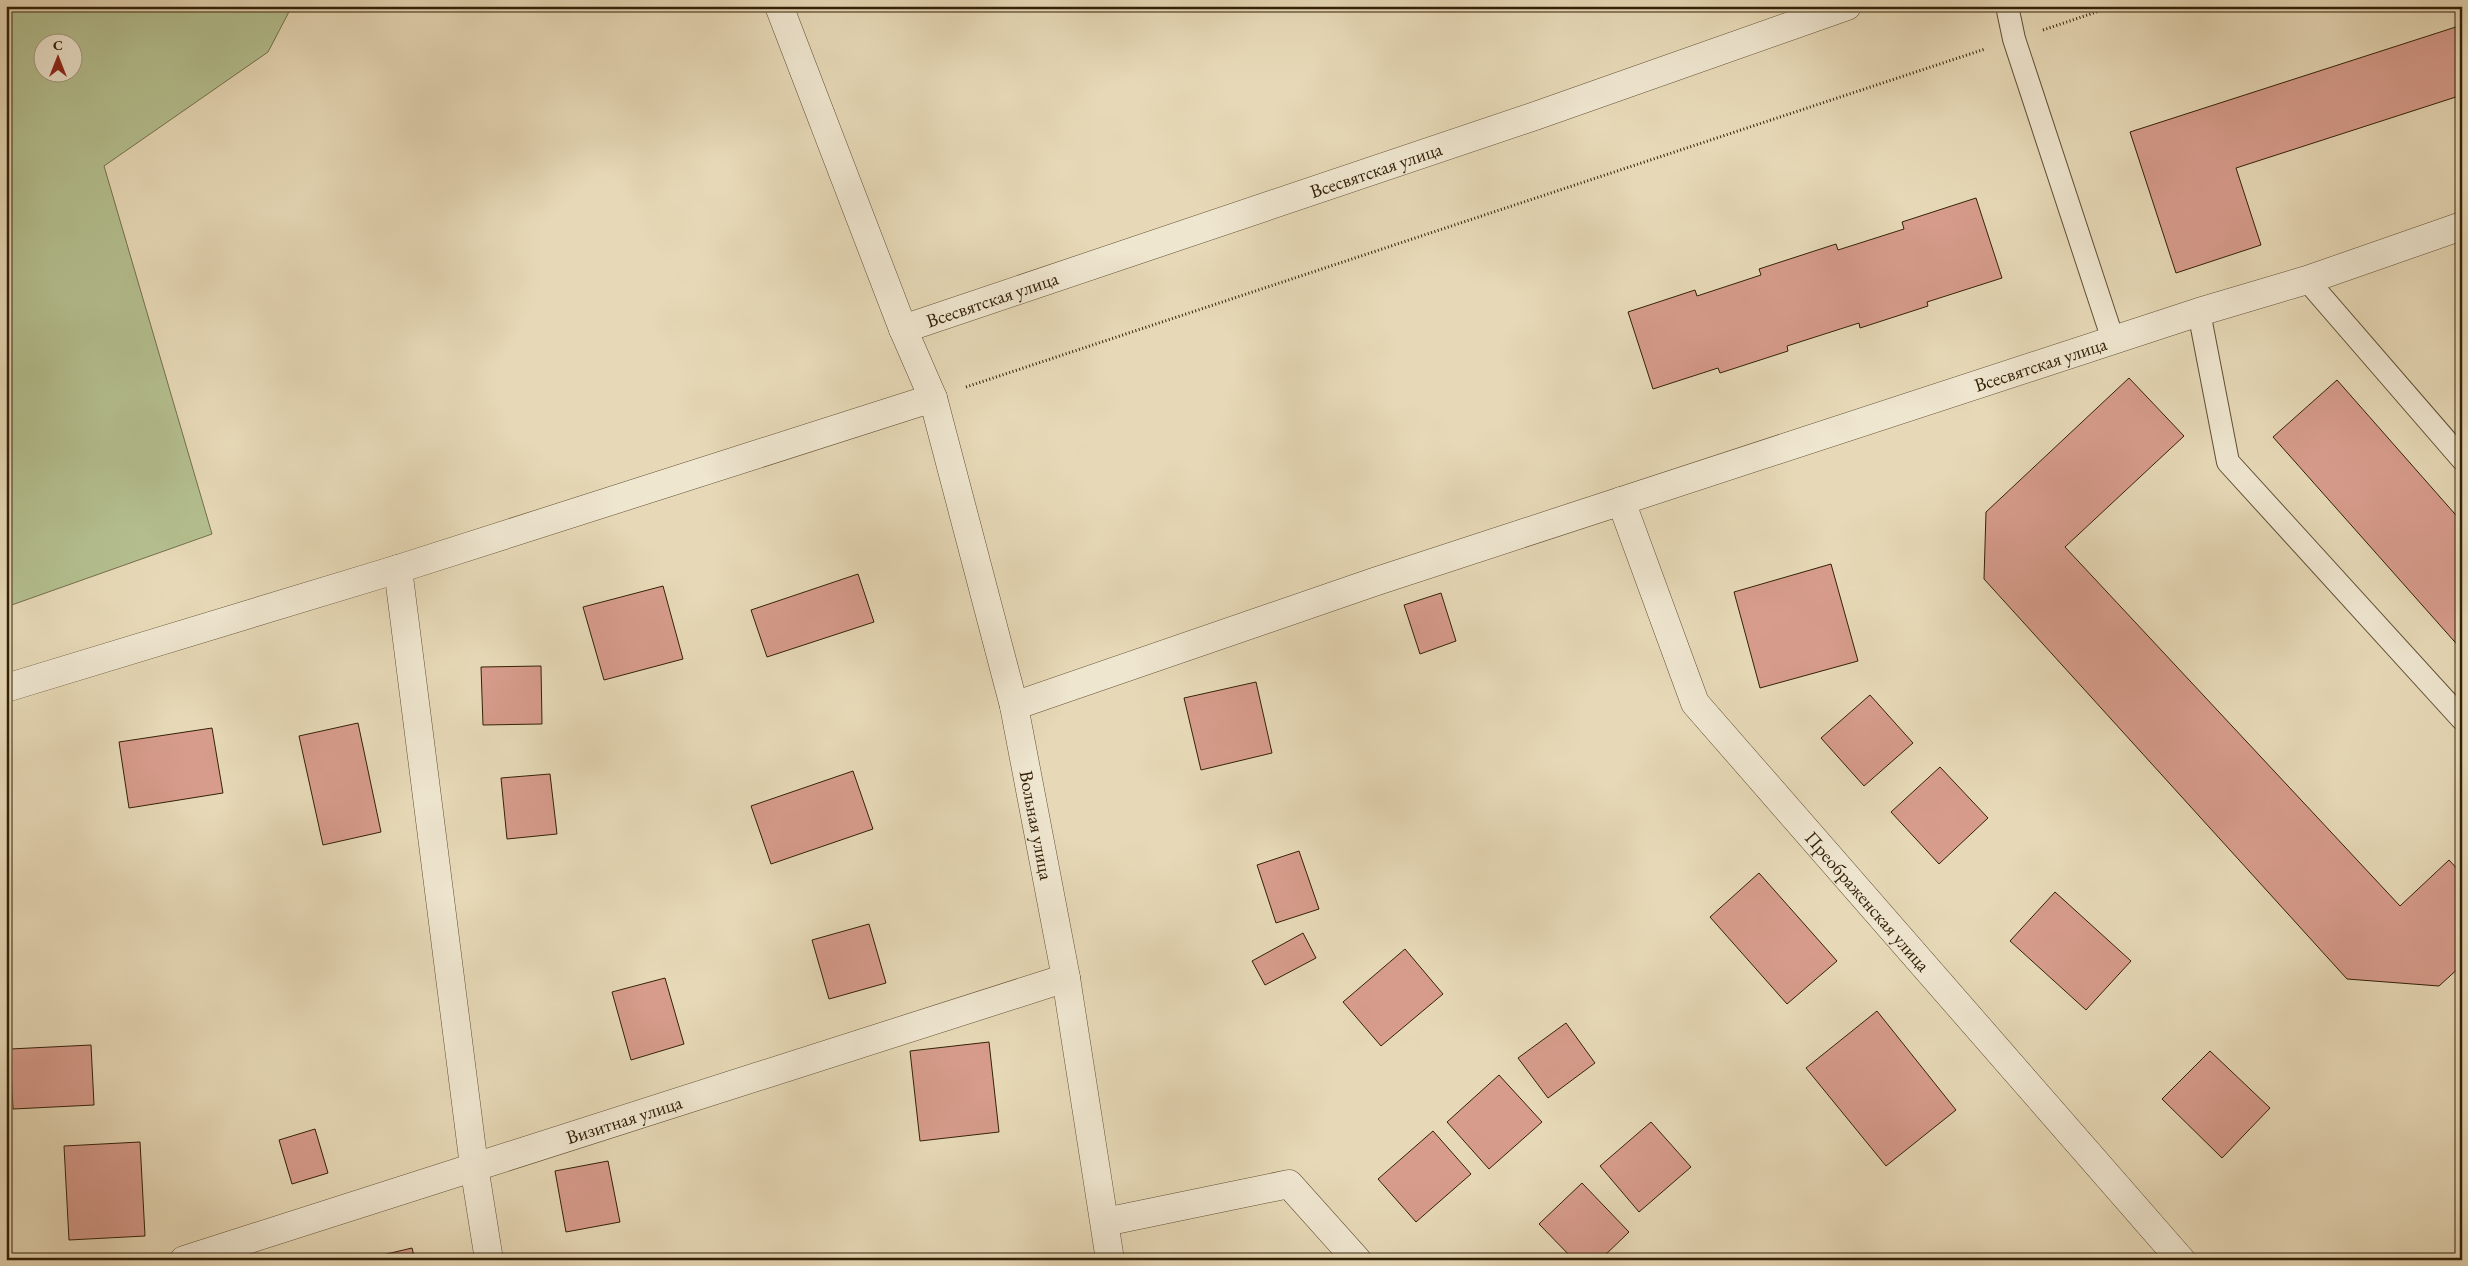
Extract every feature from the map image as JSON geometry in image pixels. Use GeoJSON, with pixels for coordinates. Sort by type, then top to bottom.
{"type":"FeatureCollection","features":[{"type":"Feature","properties":{"kind":"street","name":"Вольная улица"},"geometry":{"type":"LineString","coordinates":[[779,6],[903,329],[933,398],[1014,706],[1066,978],[1110,1260]]}},
{"type":"Feature","properties":{"kind":"street","name":"Всесвятская улица"},"geometry":{"type":"LineString","coordinates":[[903,329],[1536,116],[1847,6]]}},
{"type":"Feature","properties":{"kind":"street","name":"Всесвятская улица"},"geometry":{"type":"LineString","coordinates":[[1014,706],[1377,581],[2199,312],[2307,280],[2462,226]]}},
{"type":"Feature","properties":{"kind":"street"},"geometry":{"type":"LineString","coordinates":[[6,688],[398,569],[933,398]]}},
{"type":"Feature","properties":{"kind":"street","name":"Преображенская улица"},"geometry":{"type":"LineString","coordinates":[[1620,502],[1695,702],[2181,1260]]}},
{"type":"Feature","properties":{"kind":"street"},"geometry":{"type":"LineString","coordinates":[[398,569],[474,1166],[489,1260]]}},
{"type":"Feature","properties":{"kind":"street","name":"Визитная улица"},"geometry":{"type":"LineString","coordinates":[[184,1260],[1066,978]]}},
{"type":"Feature","properties":{"kind":"street"},"geometry":{"type":"LineString","coordinates":[[1105,1222],[1289,1184],[1357,1260]]}},
{"type":"Feature","properties":{"kind":"lane"},"geometry":{"type":"LineString","coordinates":[[2007,6],[2014,39],[2114,340]]}},
{"type":"Feature","properties":{"kind":"lane"},"geometry":{"type":"LineString","coordinates":[[2307,280],[2462,459]]}},
{"type":"Feature","properties":{"kind":"lane"},"geometry":{"type":"LineString","coordinates":[[2199,312],[2228,462],[2462,719]]}},
{"type":"Feature","properties":{"kind":"path"},"geometry":{"type":"LineString","coordinates":[[933,398],[2114,6]]}},
{"type":"Feature","properties":{"kind":"green space"},"geometry":{"type":"Polygon","coordinates":[[[6,6],[292,6],[268,52],[104,166],[212,534],[6,607],[6,6]]]}},
{"type":"Feature","properties":{"kind":"building"},"geometry":{"type":"Polygon","coordinates":[[[2462,25],[2462,95],[2236,168],[2261,245],[2176,273],[2130,132],[2462,25]]]}},
{"type":"Feature","properties":{"kind":"building"},"geometry":{"type":"Polygon","coordinates":[[[1976,198],[2002,278],[1927,302],[1928,306],[1860,328],[1859,323],[1787,346],[1788,351],[1720,373],[1718,368],[1653,389],[1628,312],[1695,290],[1697,296],[1761,275],[1759,269],[1836,244],[1838,250],[1904,229],[1902,222],[1976,198]]]}},
{"type":"Feature","properties":{"kind":"building"},"geometry":{"type":"Polygon","coordinates":[[[2129,378],[2184,436],[2065,547],[2400,906],[2449,860],[2462,874],[2462,965],[2439,986],[2347,979],[1984,579],[1986,512],[2129,378]]]}},
{"type":"Feature","properties":{"kind":"building"},"geometry":{"type":"Polygon","coordinates":[[[2337,380],[2462,522],[2462,650],[2273,437],[2337,380]]]}},
{"type":"Feature","properties":{"kind":"building"},"geometry":{"type":"Polygon","coordinates":[[[1831,564],[1858,661],[1760,688],[1734,592],[1831,564]]]}},
{"type":"Feature","properties":{"kind":"building"},"geometry":{"type":"Polygon","coordinates":[[[858,574],[874,622],[767,657],[751,610],[858,574]]]}},
{"type":"Feature","properties":{"kind":"building"},"geometry":{"type":"Polygon","coordinates":[[[663,586],[683,659],[604,680],[583,607],[663,586]]]}},
{"type":"Feature","properties":{"kind":"building"},"geometry":{"type":"Polygon","coordinates":[[[1441,593],[1456,641],[1420,654],[1404,605],[1441,593]]]}},
{"type":"Feature","properties":{"kind":"building"},"geometry":{"type":"Polygon","coordinates":[[[541,666],[542,724],[483,725],[481,667],[541,666]]]}},
{"type":"Feature","properties":{"kind":"building"},"geometry":{"type":"Polygon","coordinates":[[[1256,682],[1272,753],[1201,770],[1184,698],[1256,682]]]}},
{"type":"Feature","properties":{"kind":"building"},"geometry":{"type":"Polygon","coordinates":[[[1870,695],[1913,743],[1864,786],[1821,738],[1870,695]]]}},
{"type":"Feature","properties":{"kind":"building"},"geometry":{"type":"Polygon","coordinates":[[[358,723],[381,832],[323,845],[299,736],[358,723]]]}},
{"type":"Feature","properties":{"kind":"building"},"geometry":{"type":"Polygon","coordinates":[[[212,728],[223,793],[129,808],[119,742],[212,728]]]}},
{"type":"Feature","properties":{"kind":"building"},"geometry":{"type":"Polygon","coordinates":[[[1940,767],[1988,818],[1939,864],[1891,812],[1940,767]]]}},
{"type":"Feature","properties":{"kind":"building"},"geometry":{"type":"Polygon","coordinates":[[[853,771],[873,829],[771,864],[751,806],[853,771]]]}},
{"type":"Feature","properties":{"kind":"building"},"geometry":{"type":"Polygon","coordinates":[[[550,774],[557,834],[507,839],[501,778],[550,774]]]}},
{"type":"Feature","properties":{"kind":"building"},"geometry":{"type":"Polygon","coordinates":[[[1299,851],[1319,909],[1276,923],[1257,865],[1299,851]]]}},
{"type":"Feature","properties":{"kind":"building"},"geometry":{"type":"Polygon","coordinates":[[[1759,873],[1837,961],[1787,1004],[1710,917],[1759,873]]]}},
{"type":"Feature","properties":{"kind":"building"},"geometry":{"type":"Polygon","coordinates":[[[2055,892],[2131,961],[2086,1010],[2010,941],[2055,892]]]}},
{"type":"Feature","properties":{"kind":"building"},"geometry":{"type":"Polygon","coordinates":[[[869,924],[886,983],[829,999],[812,940],[869,924]]]}},
{"type":"Feature","properties":{"kind":"building"},"geometry":{"type":"Polygon","coordinates":[[[1303,933],[1316,958],[1265,985],[1252,961],[1303,933]]]}},
{"type":"Feature","properties":{"kind":"building"},"geometry":{"type":"Polygon","coordinates":[[[1405,949],[1443,994],[1381,1046],[1343,1002],[1405,949]]]}},
{"type":"Feature","properties":{"kind":"building"},"geometry":{"type":"Polygon","coordinates":[[[665,978],[684,1044],[631,1060],[612,992],[665,978]]]}},
{"type":"Feature","properties":{"kind":"building"},"geometry":{"type":"Polygon","coordinates":[[[1877,1011],[1956,1110],[1886,1166],[1806,1068],[1877,1011]]]}},
{"type":"Feature","properties":{"kind":"building"},"geometry":{"type":"Polygon","coordinates":[[[1566,1023],[1595,1063],[1548,1098],[1518,1058],[1566,1023]]]}},
{"type":"Feature","properties":{"kind":"building"},"geometry":{"type":"Polygon","coordinates":[[[989,1042],[999,1132],[920,1141],[910,1051],[989,1042]]]}},
{"type":"Feature","properties":{"kind":"building"},"geometry":{"type":"Polygon","coordinates":[[[91,1045],[94,1105],[13,1109],[10,1049],[91,1045]]]}},
{"type":"Feature","properties":{"kind":"building"},"geometry":{"type":"Polygon","coordinates":[[[2210,1051],[2270,1108],[2222,1158],[2162,1099],[2210,1051]]]}},
{"type":"Feature","properties":{"kind":"building"},"geometry":{"type":"Polygon","coordinates":[[[1499,1075],[1542,1122],[1489,1169],[1447,1122],[1499,1075]]]}},
{"type":"Feature","properties":{"kind":"building"},"geometry":{"type":"Polygon","coordinates":[[[1651,1122],[1691,1167],[1639,1212],[1600,1166],[1651,1122]]]}},
{"type":"Feature","properties":{"kind":"building"},"geometry":{"type":"Polygon","coordinates":[[[315,1129],[328,1173],[292,1184],[279,1140],[315,1129]]]}},
{"type":"Feature","properties":{"kind":"building"},"geometry":{"type":"Polygon","coordinates":[[[1433,1131],[1471,1174],[1416,1222],[1378,1179],[1433,1131]]]}},
{"type":"Feature","properties":{"kind":"building"},"geometry":{"type":"Polygon","coordinates":[[[140,1142],[145,1236],[69,1240],[64,1146],[140,1142]]]}},
{"type":"Feature","properties":{"kind":"building"},"geometry":{"type":"Polygon","coordinates":[[[608,1161],[620,1222],[566,1232],[555,1171],[608,1161]]]}},
{"type":"Feature","properties":{"kind":"building"},"geometry":{"type":"Polygon","coordinates":[[[1582,1183],[1629,1232],[1600,1260],[1574,1260],[1539,1224],[1582,1183]]]}},
{"type":"Feature","properties":{"kind":"building"},"geometry":{"type":"Polygon","coordinates":[[[412,1248],[415,1260],[361,1260],[412,1248]]]}}]}
